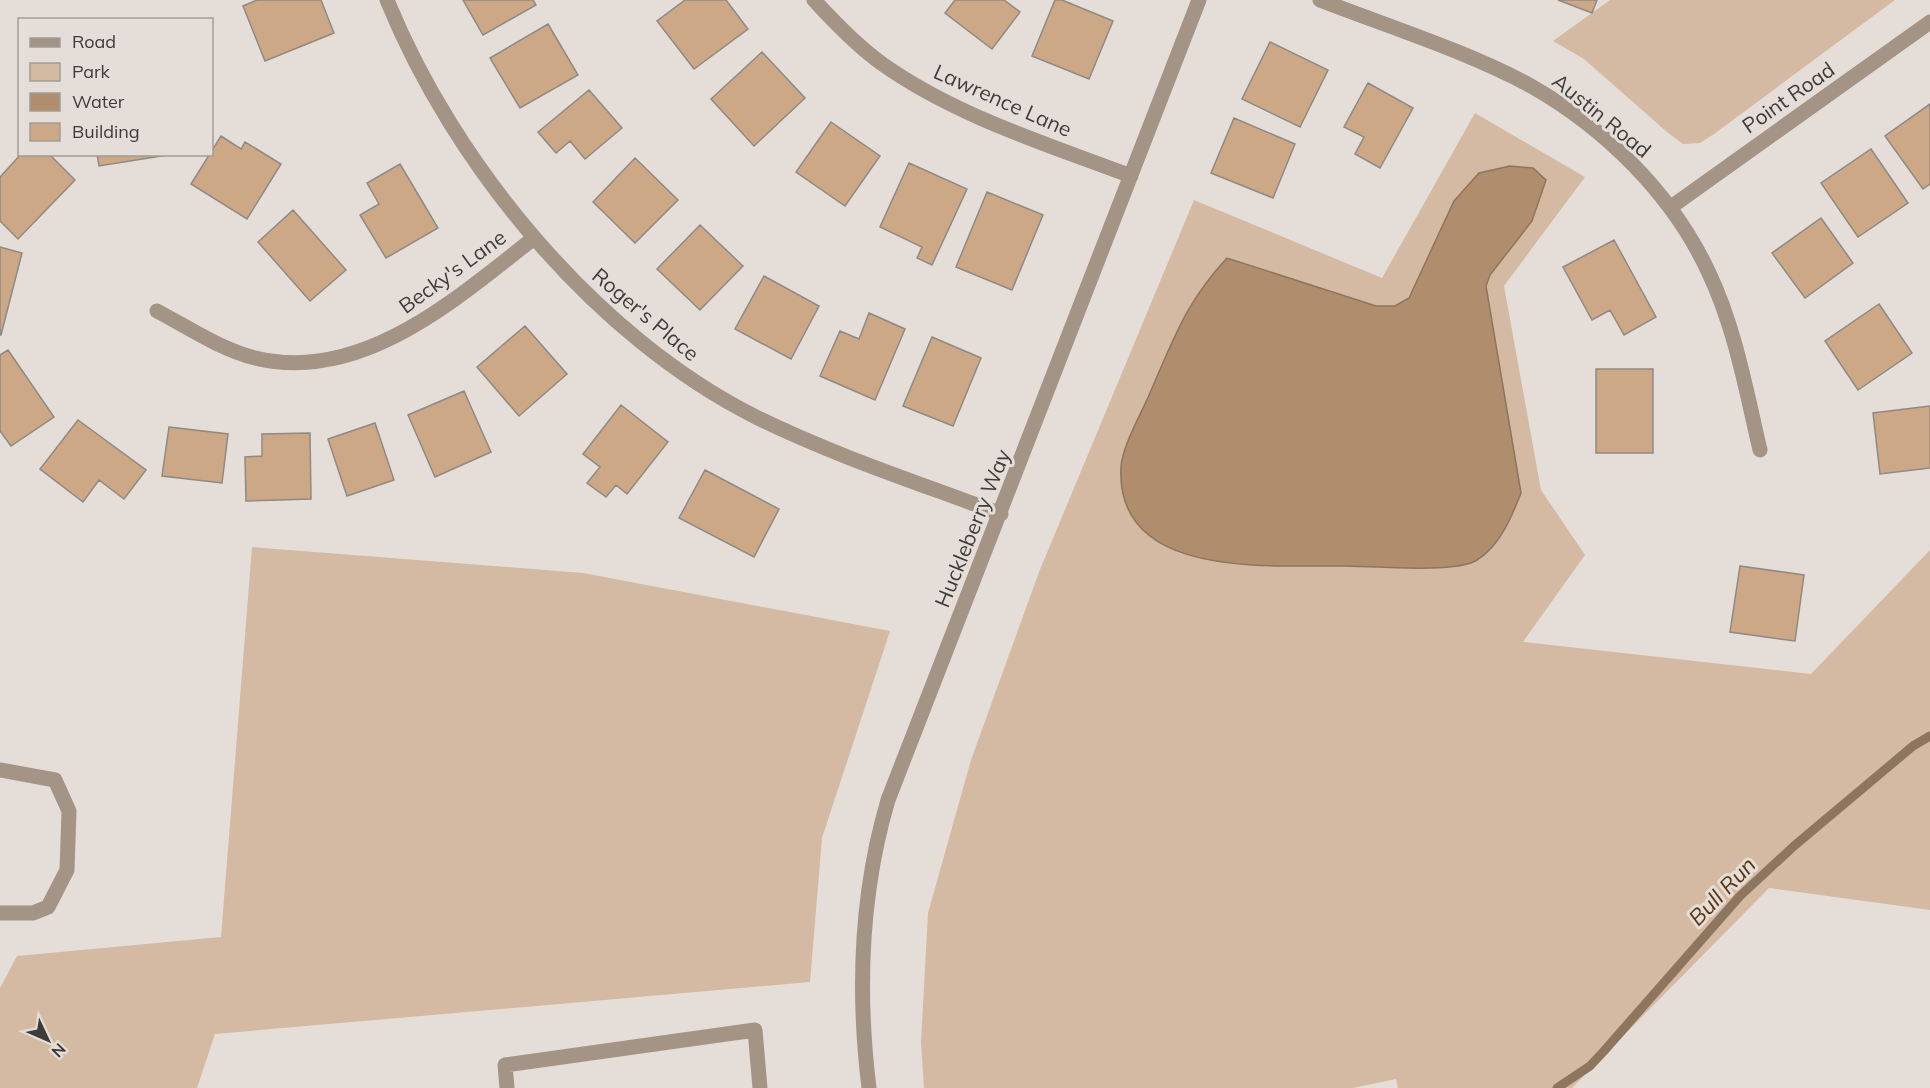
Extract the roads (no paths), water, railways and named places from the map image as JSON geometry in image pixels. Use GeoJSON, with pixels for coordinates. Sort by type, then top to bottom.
{"type":"FeatureCollection","features":[{"type":"Feature","properties":{"kind":"street","name":"Roger's Place"},"geometry":{"type":"LineString","coordinates":[[387,0],[422,75],[467,149],[534,238],[578,286],[623,327],[694,381],[802,439],[1001,514]]}},
{"type":"Feature","properties":{"kind":"street","name":"Lawrence Lane"},"geometry":{"type":"LineString","coordinates":[[814,0],[854,41],[881,63],[948,103],[1131,176]]}},
{"type":"Feature","properties":{"kind":"street","name":"Huckleberry Way"},"geometry":{"type":"LineString","coordinates":[[869,1088],[862,1025],[861,951],[877,839],[902,761],[1001,514],[1200,0]]}},
{"type":"Feature","properties":{"kind":"street","name":"Austin Road"},"geometry":{"type":"LineString","coordinates":[[1320,0],[1495,69],[1532,87],[1565,108],[1613,147],[1671,207],[1709,272],[1736,348],[1760,450]]}},
{"type":"Feature","properties":{"kind":"street","name":"Point Road"},"geometry":{"type":"LineString","coordinates":[[1671,207],[1930,22]]}},
{"type":"Feature","properties":{"kind":"street","name":"Becky's Lane"},"geometry":{"type":"LineString","coordinates":[[157,310],[216,344],[255,358],[286,363],[322,360],[400,334],[423,322],[534,238]]}},
{"type":"Feature","properties":{"kind":"street"},"geometry":{"type":"LineString","coordinates":[[0,770],[55,780],[69,811],[67,870],[48,907],[33,913],[0,912]]}},
{"type":"Feature","properties":{"kind":"street"},"geometry":{"type":"LineString","coordinates":[[507,1088],[505,1065],[755,1030],[760,1088]]}},
{"type":"Feature","properties":{"kind":"water"},"geometry":{"type":"Polygon","coordinates":[[[1510,166],[1533,168],[1546,180],[1532,221],[1490,275],[1486,286],[1521,493],[1499,539],[1485,554],[1466,564],[1432,568],[1238,564],[1201,558],[1169,547],[1142,530],[1126,503],[1122,459],[1132,431],[1181,323],[1200,291],[1227,258],[1376,306],[1395,306],[1409,298],[1454,201],[1479,173],[1510,166]]]}},
{"type":"Feature","properties":{"kind":"waterway","name":"Bull Run"},"geometry":{"type":"LineString","coordinates":[[1557,1088],[1590,1066],[1740,896],[1794,846],[1913,746],[1930,736]]}}]}
